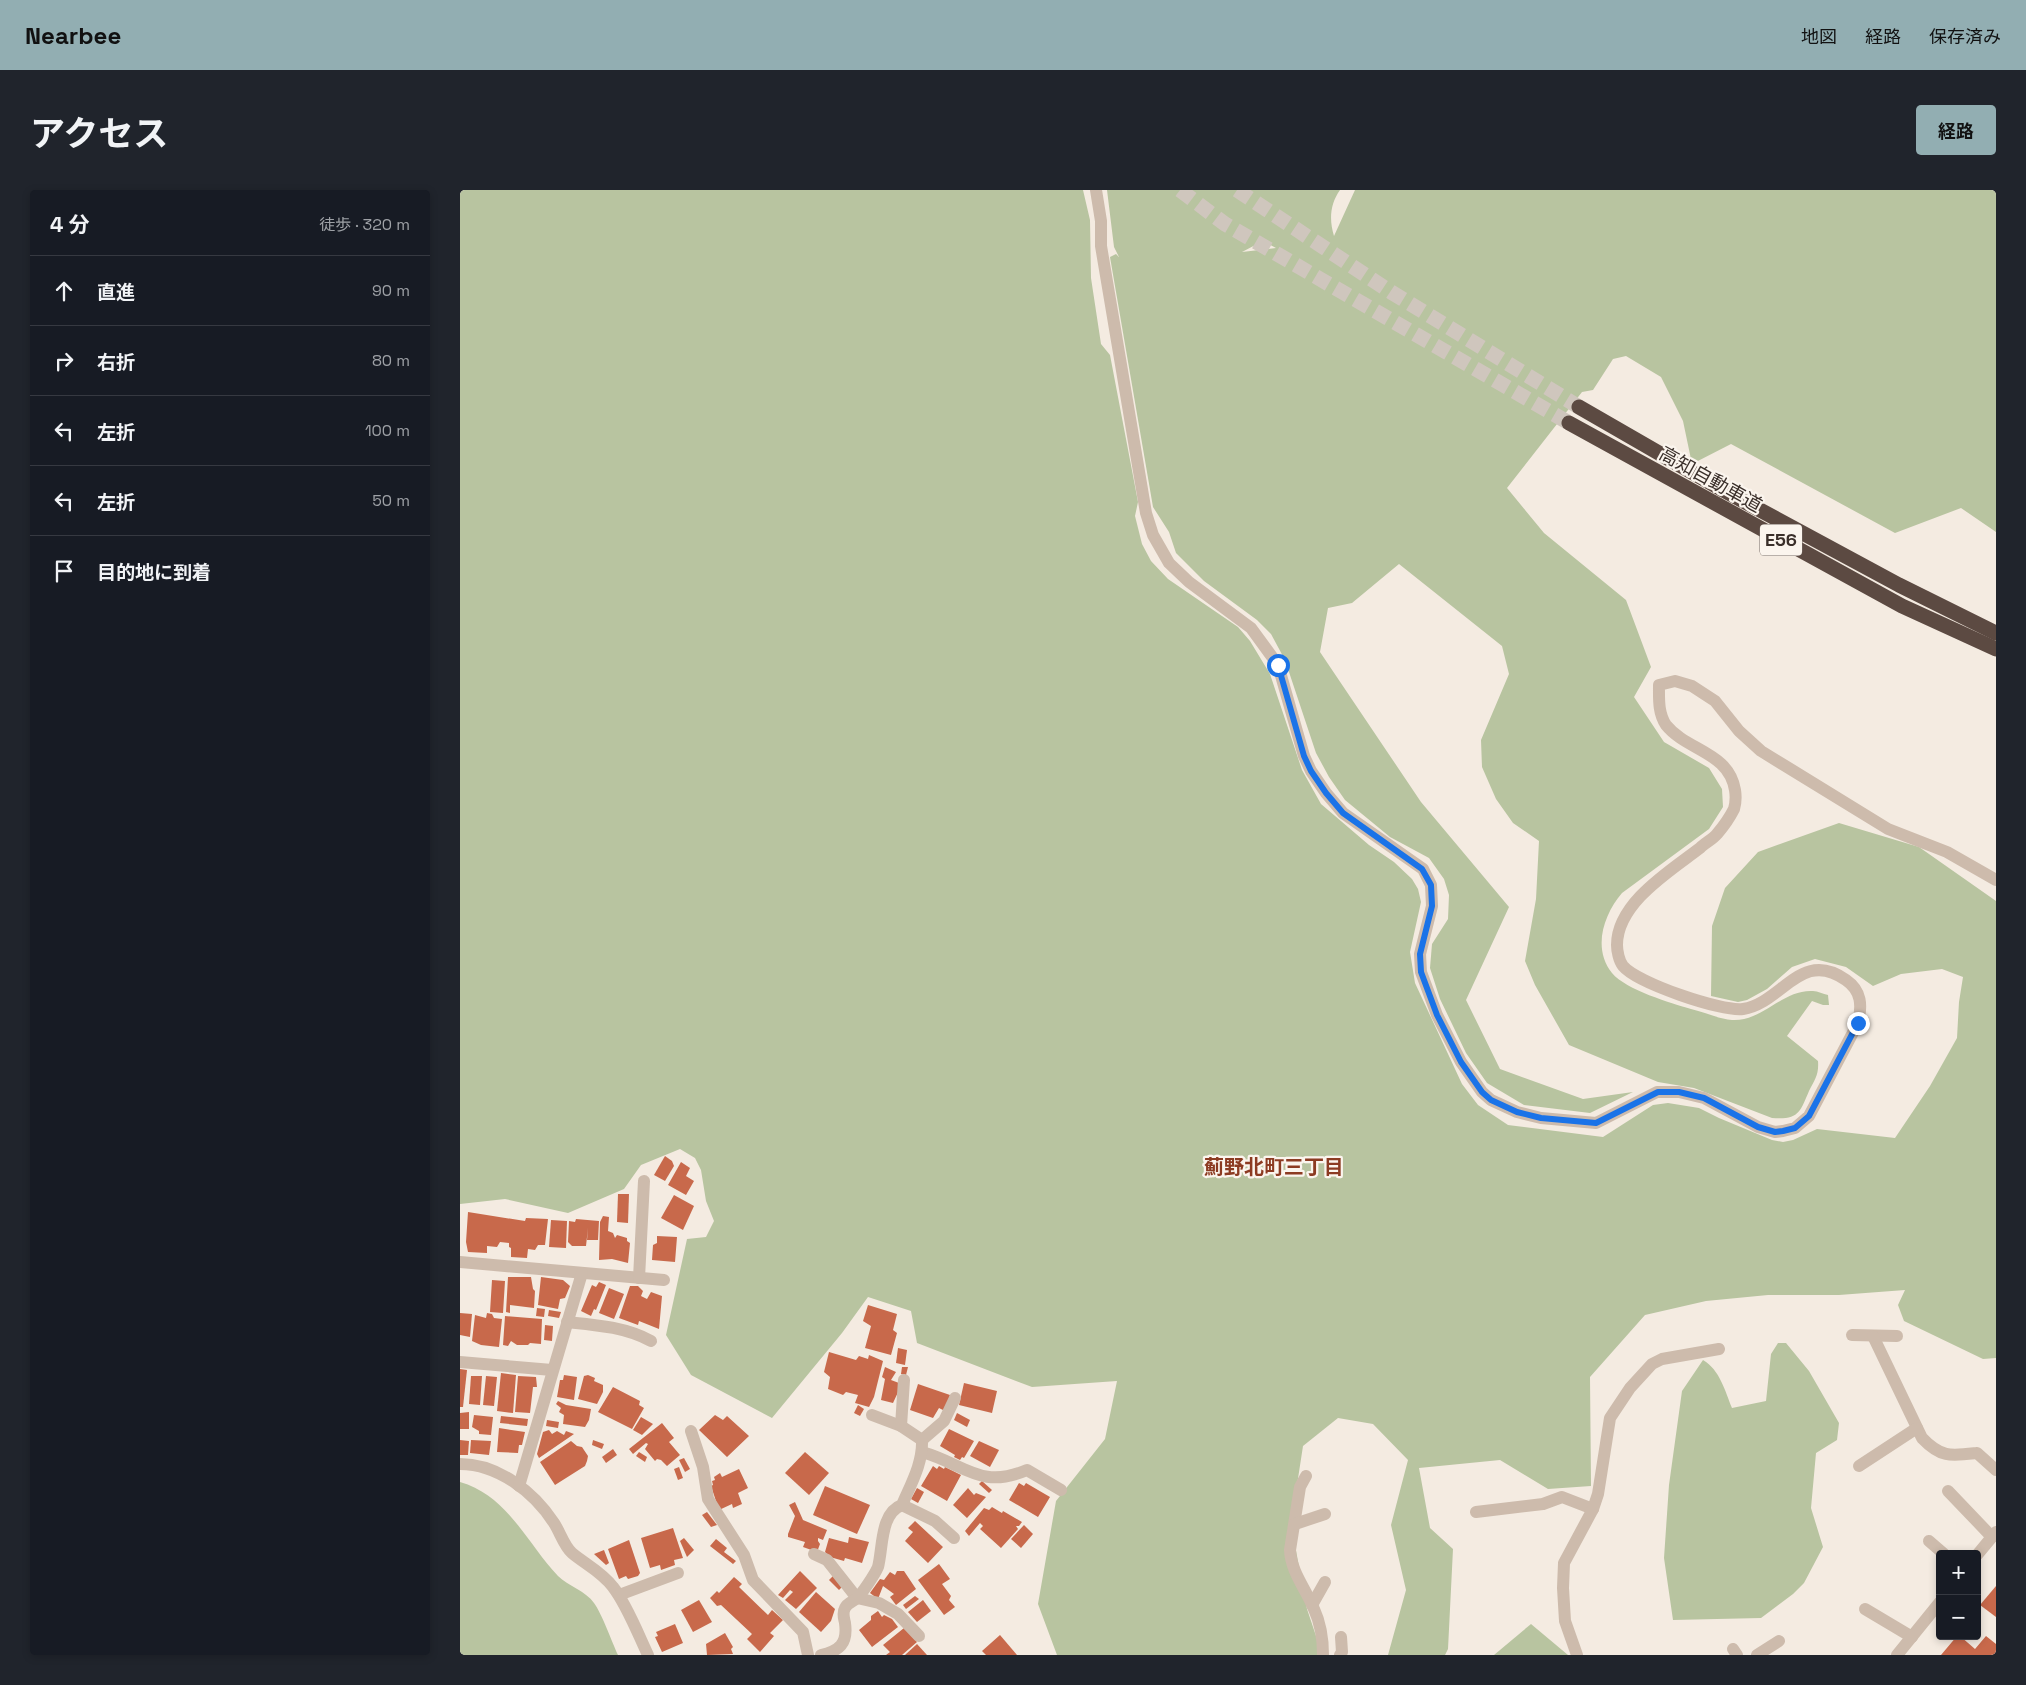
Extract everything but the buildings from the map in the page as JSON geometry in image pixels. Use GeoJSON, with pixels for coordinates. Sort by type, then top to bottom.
{"type":"FeatureCollection","features":[{"type":"Feature","properties":{"kind":"highway","name":"高知自動車道"},"geometry":{"type":"LineString","coordinates":[[1579,407],[1723,490],[1898,585],[1996,632]]}},
{"type":"Feature","properties":{"kind":"highway","name":"高知自動車道"},"geometry":{"type":"LineString","coordinates":[[1569,422],[1902,606],[1996,649]]}},
{"type":"Feature","properties":{"kind":"street"},"geometry":{"type":"LineString","coordinates":[[1096,190],[1101,221],[1101,246],[1146,513],[1153,535],[1169,563],[1189,582],[1251,628],[1278,665],[1304,756],[1311,771],[1326,793],[1343,813],[1422,869],[1431,885],[1432,906],[1420,954],[1421,972],[1437,1015],[1461,1062],[1482,1092],[1491,1100],[1517,1112],[1541,1118],[1596,1123],[1658,1092],[1679,1092],[1704,1098],[1758,1127],[1775,1132],[1783,1131],[1795,1128],[1809,1116],[1858,1023],[1861,1009],[1860,998],[1855,987],[1834,973],[1820,969],[1799,976],[1760,1002],[1741,1010],[1678,995],[1644,980],[1624,966],[1617,950],[1617,932],[1627,913],[1648,889],[1717,835],[1734,809],[1736,799],[1734,783],[1727,770],[1715,757],[1678,736],[1666,724],[1660,710],[1659,685],[1675,681],[1692,686],[1715,701],[1739,731],[1761,751],[1888,829],[1947,852],[1996,880]]}},
{"type":"Feature","properties":{"kind":"street"},"geometry":{"type":"LineString","coordinates":[[640,1278],[644,1181]]}},
{"type":"Feature","properties":{"kind":"street"},"geometry":{"type":"LineString","coordinates":[[460,1262],[664,1280]]}},
{"type":"Feature","properties":{"kind":"street"},"geometry":{"type":"LineString","coordinates":[[519,1486],[582,1273]]}},
{"type":"Feature","properties":{"kind":"street"},"geometry":{"type":"LineString","coordinates":[[567,1322],[620,1328],[637,1333],[651,1341]]}},
{"type":"Feature","properties":{"kind":"street"},"geometry":{"type":"LineString","coordinates":[[1852,1335],[1897,1336]]}},
{"type":"Feature","properties":{"kind":"street"},"geometry":{"type":"LineString","coordinates":[[1873,1336],[1922,1438],[1932,1448],[1948,1456],[1977,1453],[1996,1470]]}},
{"type":"Feature","properties":{"kind":"street"},"geometry":{"type":"LineString","coordinates":[[1578,1655],[1565,1621],[1564,1564],[1594,1509],[1610,1418],[1630,1388],[1652,1364],[1662,1358],[1719,1349]]}},
{"type":"Feature","properties":{"kind":"street"},"geometry":{"type":"LineString","coordinates":[[460,1362],[552,1370]]}},
{"type":"Feature","properties":{"kind":"street"},"geometry":{"type":"LineString","coordinates":[[901,1426],[904,1380]]}},
{"type":"Feature","properties":{"kind":"street"},"geometry":{"type":"LineString","coordinates":[[821,1655],[834,1652],[840,1647],[846,1630],[843,1611],[847,1605],[857,1598],[877,1569],[887,1519],[894,1508],[902,1505],[917,1470],[922,1446],[944,1421],[955,1398]]}},
{"type":"Feature","properties":{"kind":"street"},"geometry":{"type":"LineString","coordinates":[[872,1416],[901,1426],[922,1446],[960,1468],[987,1478],[1007,1478],[1027,1470],[1061,1490]]}},
{"type":"Feature","properties":{"kind":"street"},"geometry":{"type":"LineString","coordinates":[[1859,1466],[1917,1428]]}},
{"type":"Feature","properties":{"kind":"street"},"geometry":{"type":"LineString","coordinates":[[691,1432],[703,1467],[708,1499],[744,1555],[753,1580],[803,1632],[808,1655]]}},
{"type":"Feature","properties":{"kind":"street"},"geometry":{"type":"LineString","coordinates":[[460,1464],[484,1468],[506,1478],[530,1495],[547,1513],[570,1552],[597,1571],[613,1586],[648,1655]]}},
{"type":"Feature","properties":{"kind":"street"},"geometry":{"type":"LineString","coordinates":[[1306,1476],[1300,1487],[1291,1560],[1312,1605],[1323,1644],[1323,1655]]}},
{"type":"Feature","properties":{"kind":"street"},"geometry":{"type":"LineString","coordinates":[[1948,1491],[1994,1534],[1981,1550]]}},
{"type":"Feature","properties":{"kind":"street"},"geometry":{"type":"LineString","coordinates":[[1476,1512],[1543,1504],[1562,1497],[1594,1509]]}},
{"type":"Feature","properties":{"kind":"street"},"geometry":{"type":"LineString","coordinates":[[902,1505],[935,1521],[954,1538]]}},
{"type":"Feature","properties":{"kind":"street"},"geometry":{"type":"LineString","coordinates":[[1295,1524],[1325,1514]]}},
{"type":"Feature","properties":{"kind":"street"},"geometry":{"type":"LineString","coordinates":[[1929,1542],[1939,1550]]}},
{"type":"Feature","properties":{"kind":"street"},"geometry":{"type":"LineString","coordinates":[[814,1554],[827,1560],[857,1598],[878,1603],[898,1614],[919,1636]]}},
{"type":"Feature","properties":{"kind":"street"},"geometry":{"type":"LineString","coordinates":[[619,1595],[678,1573]]}},
{"type":"Feature","properties":{"kind":"street"},"geometry":{"type":"LineString","coordinates":[[1312,1605],[1325,1582]]}},
{"type":"Feature","properties":{"kind":"street"},"geometry":{"type":"LineString","coordinates":[[1897,1655],[1936,1607]]}},
{"type":"Feature","properties":{"kind":"street"},"geometry":{"type":"LineString","coordinates":[[1865,1609],[1912,1637]]}},
{"type":"Feature","properties":{"kind":"street"},"geometry":{"type":"LineString","coordinates":[[1340,1655],[1342,1652],[1341,1637]]}},
{"type":"Feature","properties":{"kind":"street"},"geometry":{"type":"LineString","coordinates":[[1757,1655],[1779,1641]]}},
{"type":"Feature","properties":{"kind":"green space"},"geometry":{"type":"Polygon","coordinates":[[[460,190],[1083,190],[1090,220],[1091,278],[1101,344],[1110,355],[1138,502],[1135,516],[1142,544],[1151,561],[1168,579],[1238,627],[1250,641],[1270,674],[1302,770],[1321,804],[1369,845],[1394,862],[1412,879],[1418,889],[1421,902],[1410,952],[1415,983],[1462,1084],[1478,1105],[1508,1125],[1603,1137],[1653,1105],[1668,1103],[1699,1108],[1772,1140],[1783,1142],[1793,1140],[1817,1129],[1895,1138],[1930,1086],[1957,1038],[1959,1002],[1963,977],[1942,969],[1901,974],[1873,986],[1846,967],[1815,959],[1792,967],[1767,989],[1747,1000],[1738,1002],[1711,996],[1712,926],[1725,888],[1758,852],[1839,823],[1919,847],[1996,901],[1996,1358],[1983,1359],[1904,1321],[1898,1305],[1905,1290],[1839,1295],[1768,1295],[1706,1301],[1645,1315],[1590,1377],[1591,1486],[1548,1489],[1500,1460],[1419,1468],[1430,1528],[1453,1549],[1448,1649],[1445,1655],[1388,1655],[1406,1590],[1391,1525],[1408,1460],[1373,1424],[1338,1418],[1303,1446],[1291,1524],[1307,1609],[1318,1642],[1318,1655],[1057,1655],[1038,1604],[1056,1501],[1105,1439],[1117,1381],[1032,1387],[917,1343],[911,1311],[868,1297],[842,1333],[772,1418],[691,1375],[666,1335],[687,1239],[706,1237],[714,1221],[706,1201],[701,1170],[695,1158],[680,1149],[641,1165],[624,1189],[568,1213],[505,1199],[460,1204],[460,190]]]}},
{"type":"Feature","properties":{"kind":"green space"},"geometry":{"type":"Polygon","coordinates":[[[1107,190],[1340,190],[1331,212],[1334,236],[1355,190],[1996,190],[1996,532],[1961,508],[1895,533],[1731,444],[1692,464],[1683,421],[1661,377],[1626,356],[1613,359],[1593,390],[1582,392],[1507,488],[1544,533],[1626,600],[1651,667],[1634,697],[1664,742],[1709,768],[1722,789],[1723,807],[1709,829],[1622,893],[1616,901],[1610,911],[1603,931],[1603,953],[1606,963],[1612,973],[1627,985],[1649,995],[1732,1020],[1753,1016],[1792,995],[1802,992],[1815,991],[1828,995],[1829,1005],[1812,1001],[1787,1036],[1818,1061],[1816,1077],[1797,1113],[1788,1118],[1772,1118],[1694,1088],[1658,1082],[1569,1045],[1535,985],[1525,961],[1536,899],[1539,841],[1513,823],[1496,799],[1482,767],[1481,740],[1509,674],[1502,646],[1399,564],[1352,603],[1328,608],[1320,652],[1421,802],[1509,907],[1466,1000],[1500,1069],[1583,1099],[1633,1092],[1590,1113],[1524,1105],[1487,1083],[1466,1053],[1440,999],[1430,968],[1432,944],[1448,919],[1449,895],[1444,879],[1429,858],[1390,837],[1345,800],[1329,777],[1316,753],[1285,660],[1271,634],[1257,620],[1204,581],[1176,553],[1169,532],[1153,507],[1110,257],[1116,254],[1119,257],[1114,247],[1107,190]],[[1263,241],[1242,252],[1276,248],[1263,241]]]}},
{"type":"Feature","properties":{"kind":"green space"},"geometry":{"type":"Polygon","coordinates":[[[1778,1343],[1786,1343],[1809,1371],[1839,1423],[1837,1440],[1816,1453],[1811,1508],[1823,1547],[1804,1583],[1793,1594],[1761,1618],[1673,1620],[1664,1558],[1669,1485],[1682,1391],[1703,1360],[1718,1375],[1732,1408],[1766,1401],[1771,1354],[1778,1343]]]}},
{"type":"Feature","properties":{"kind":"green space"},"geometry":{"type":"Polygon","coordinates":[[[460,1482],[477,1489],[504,1509],[558,1576],[591,1599],[600,1614],[618,1655],[460,1655],[460,1482]]]}},
{"type":"Feature","properties":{"kind":"green space"},"geometry":{"type":"Polygon","coordinates":[[[1531,1624],[1568,1655],[1494,1655],[1531,1624]]]}},
{"type":"Feature","properties":{"kind":"tunnel"},"geometry":{"type":"LineString","coordinates":[[1180,190],[1225,224],[1569,423]]}},
{"type":"Feature","properties":{"kind":"tunnel"},"geometry":{"type":"LineString","coordinates":[[1237,190],[1391,292],[1579,407]]}},
{"type":"Feature","properties":{"kind":"district","name":"薊野北町三丁目"},"geometry":{"type":"Point","coordinates":[1274,1167]}},
{"type":"Feature","properties":{"kind":"route"},"geometry":{"type":"LineString","coordinates":[[1278,665],[1304,756],[1311,771],[1326,793],[1343,813],[1422,869],[1431,885],[1432,906],[1420,954],[1421,972],[1426,990],[1461,1062],[1482,1092],[1491,1100],[1517,1112],[1541,1118],[1596,1123],[1658,1092],[1679,1092],[1704,1098],[1758,1127],[1775,1132],[1783,1131],[1795,1128],[1809,1116],[1858,1023]]}}]}
